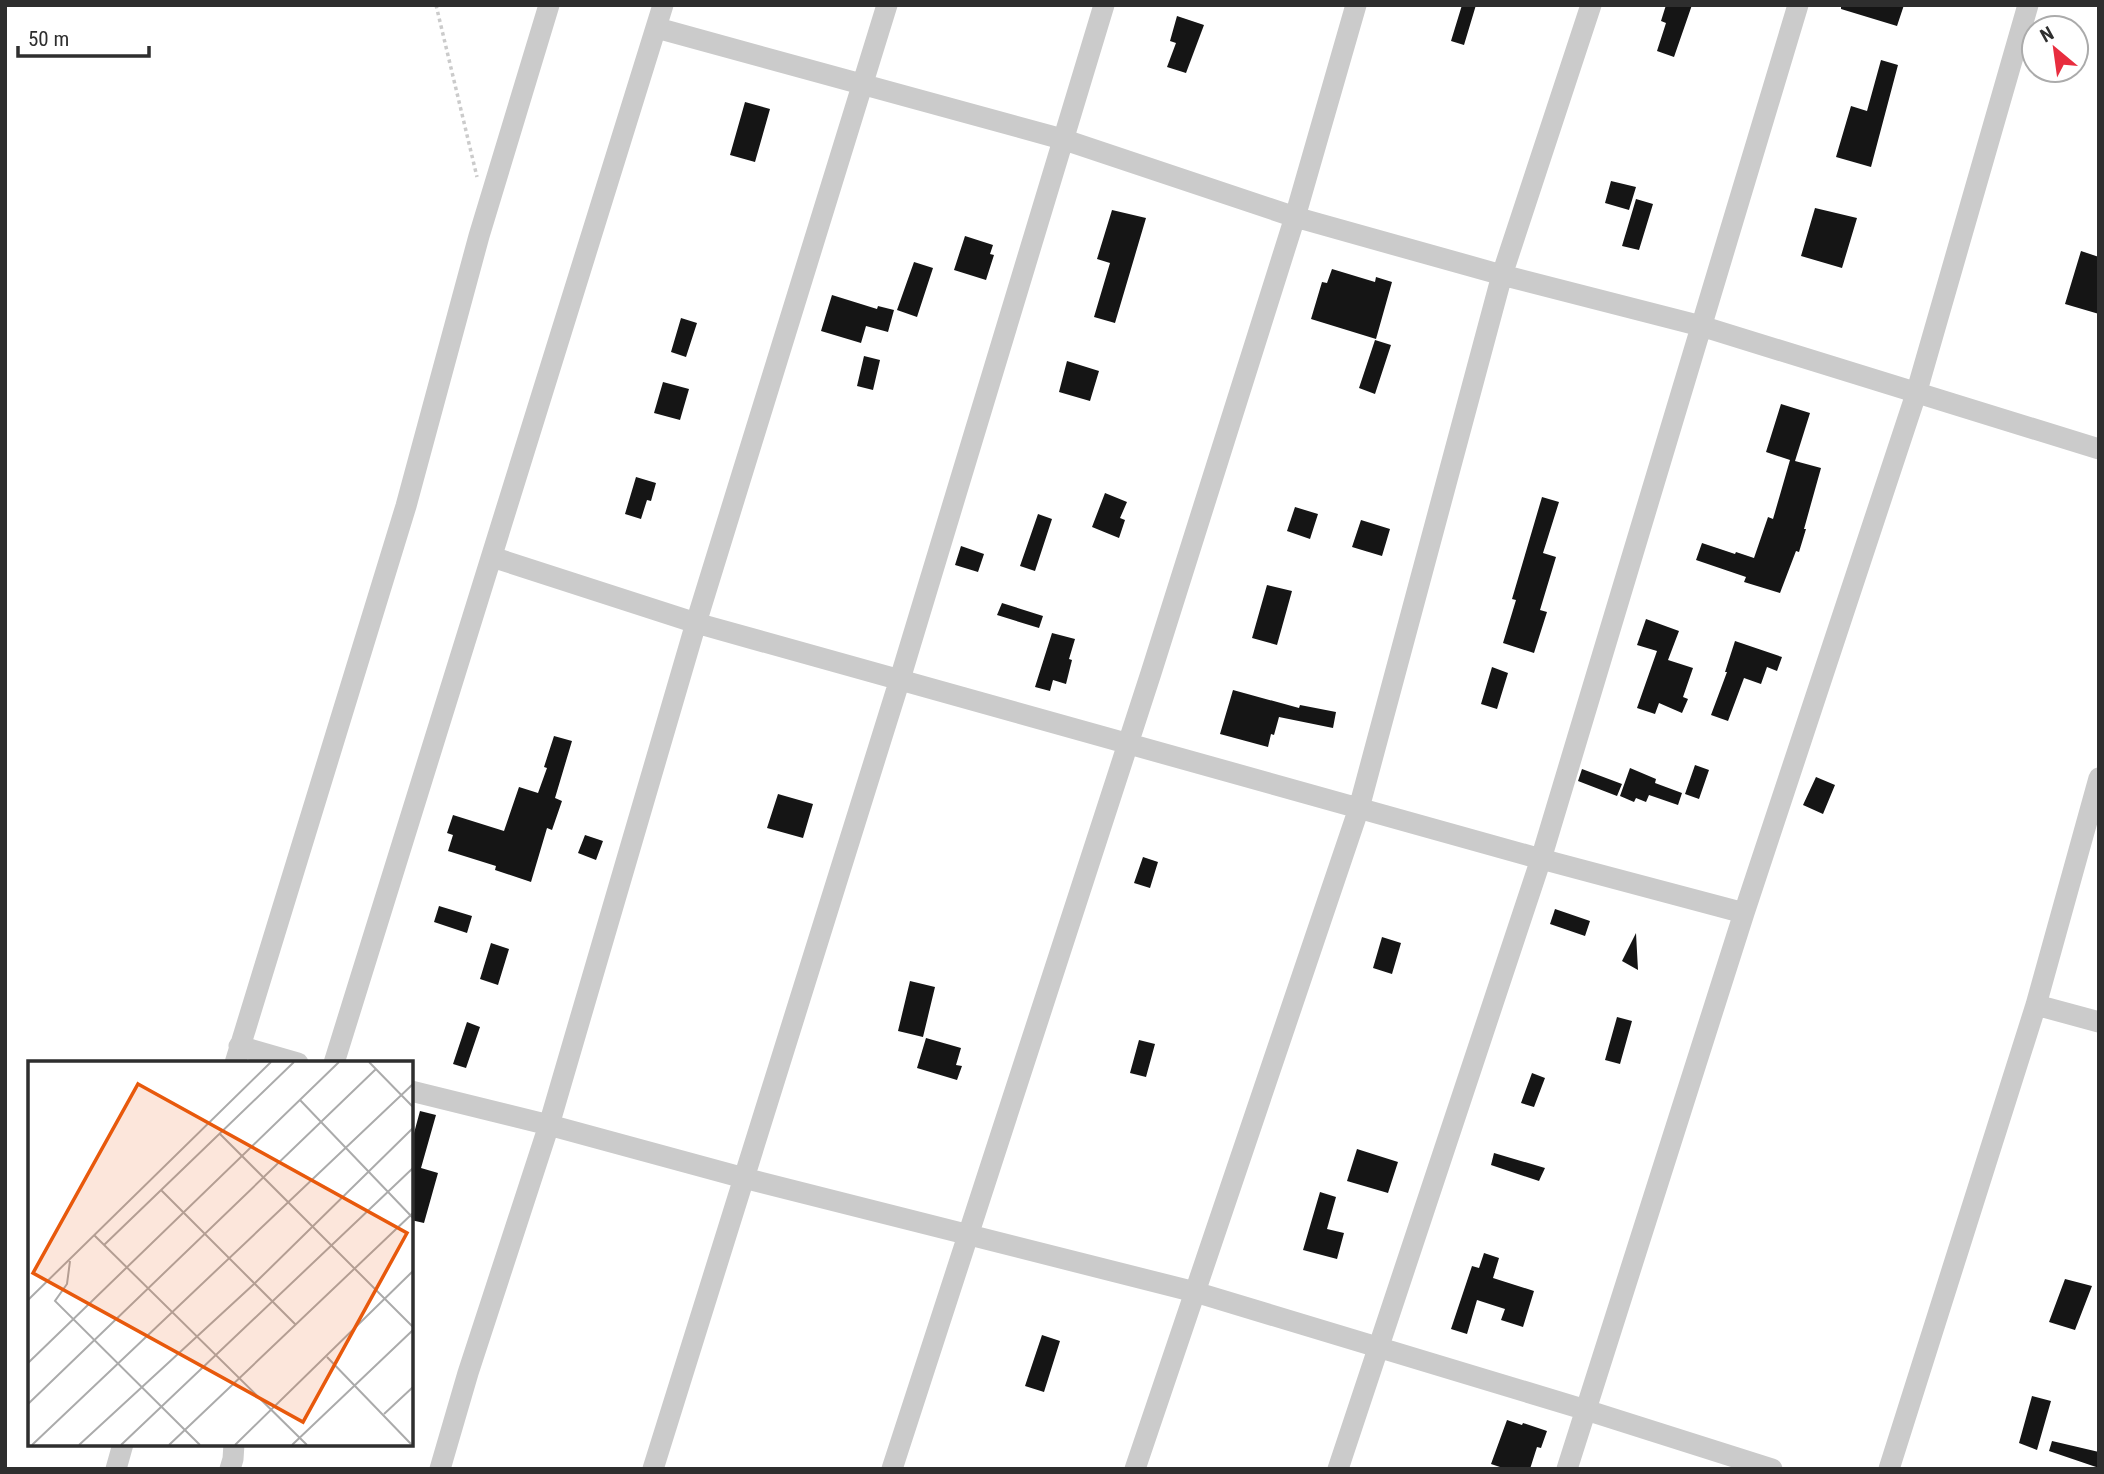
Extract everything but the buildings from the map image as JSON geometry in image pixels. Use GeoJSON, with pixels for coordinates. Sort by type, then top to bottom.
{"type":"FeatureCollection","features":[{"type":"Feature","properties":{"kind":"street"},"geometry":{"type":"LineString","coordinates":[[284,1061],[237,1054],[406,506],[486,213],[549,5]]}},
{"type":"Feature","properties":{"kind":"street"},"geometry":{"type":"LineString","coordinates":[[335,1061],[663,5]]}},
{"type":"Feature","properties":{"kind":"street"},"geometry":{"type":"LineString","coordinates":[[440,1469],[468,1373],[549,1125],[696,622],[887,5]]}},
{"type":"Feature","properties":{"kind":"street"},"geometry":{"type":"LineString","coordinates":[[653,1469],[900,679],[1104,5]]}},
{"type":"Feature","properties":{"kind":"street"},"geometry":{"type":"LineString","coordinates":[[892,1469],[1155,660],[1295,217],[1356,5]]}},
{"type":"Feature","properties":{"kind":"street"},"geometry":{"type":"LineString","coordinates":[[1135,1469],[1359,808],[1502,275],[1591,5]]}},
{"type":"Feature","properties":{"kind":"street"},"geometry":{"type":"LineString","coordinates":[[1338,1469],[1541,859],[1798,5]]}},
{"type":"Feature","properties":{"kind":"street"},"geometry":{"type":"LineString","coordinates":[[1567,1469],[1744,913],[1916,394],[2028,5]]}},
{"type":"Feature","properties":{"kind":"street"},"geometry":{"type":"LineString","coordinates":[[657,28],[1062,139],[1295,217],[1502,275],[1701,326],[2099,449]]}},
{"type":"Feature","properties":{"kind":"street"},"geometry":{"type":"LineString","coordinates":[[492,557],[696,622],[1541,859],[1744,913]]}},
{"type":"Feature","properties":{"kind":"street"},"geometry":{"type":"LineString","coordinates":[[1889,1469],[2036,1005],[2099,778]]}},
{"type":"Feature","properties":{"kind":"street"},"geometry":{"type":"LineString","coordinates":[[2036,1005],[2099,1022]]}},
{"type":"Feature","properties":{"kind":"street"},"geometry":{"type":"LineString","coordinates":[[413,1091],[1195,1292],[1772,1469]]}},
{"type":"Feature","properties":{"kind":"street"},"geometry":{"type":"LineString","coordinates":[[116,1469],[122,1446]]}},
{"type":"Feature","properties":{"kind":"street"},"geometry":{"type":"LineString","coordinates":[[230,1469],[234,1446]]}},
{"type":"Feature","properties":{"kind":"path"},"geometry":{"type":"LineString","coordinates":[[436,5],[486,213]]}}]}
